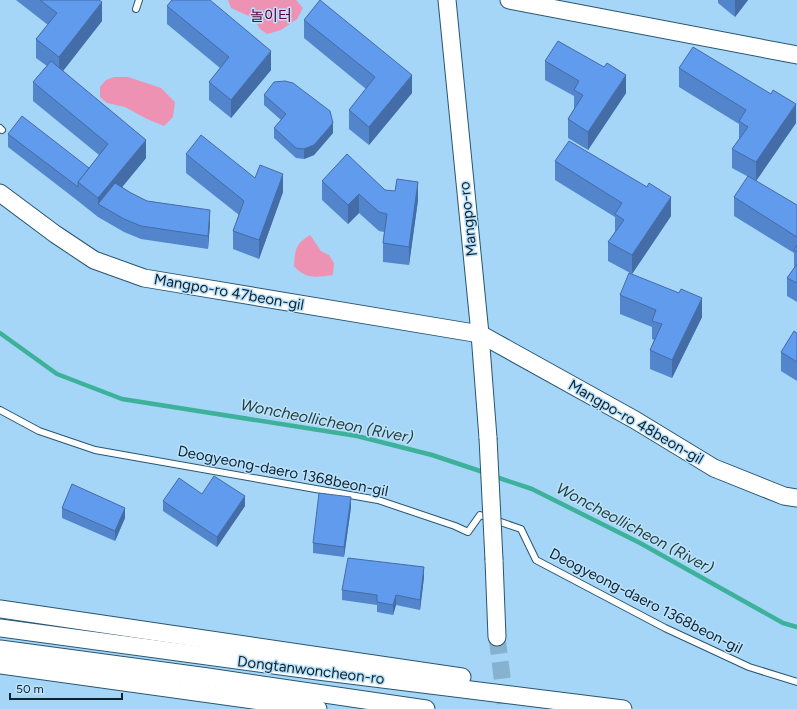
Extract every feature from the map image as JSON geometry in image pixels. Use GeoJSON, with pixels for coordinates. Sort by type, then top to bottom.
{"type":"FeatureCollection","features":[{"type":"Feature","properties":{"kind":"main road","name":"Mangpo-ro"},"geometry":{"type":"LineString","coordinates":[[447,0],[480,334],[488,438],[497,637]]}},
{"type":"Feature","properties":{"kind":"main road"},"geometry":{"type":"LineString","coordinates":[[509,0],[797,55]]}},
{"type":"Feature","properties":{"kind":"main road","name":"Mangpo-ro 47beon-gil"},"geometry":{"type":"LineString","coordinates":[[0,193],[55,234],[94,260],[144,278],[480,334]]}},
{"type":"Feature","properties":{"kind":"main road","name":"Mangpo-ro 48beon-gil"},"geometry":{"type":"LineString","coordinates":[[480,334],[635,420],[714,468],[784,496],[797,498]]}},
{"type":"Feature","properties":{"kind":"main road"},"geometry":{"type":"LineString","coordinates":[[0,609],[468,678],[617,708]]}},
{"type":"Feature","properties":{"kind":"main road","name":"Dongtanwoncheon-ro"},"geometry":{"type":"LineString","coordinates":[[0,628],[318,671],[617,708]]}},
{"type":"Feature","properties":{"kind":"main road","name":"Dongtanwoncheon-ro"},"geometry":{"type":"LineString","coordinates":[[0,649],[208,677],[426,709]]}},
{"type":"Feature","properties":{"kind":"main road"},"geometry":{"type":"LineString","coordinates":[[0,665],[318,709]]}},
{"type":"Feature","properties":{"kind":"main road"},"geometry":{"type":"LineString","coordinates":[[208,694],[248,709]]}},
{"type":"Feature","properties":{"kind":"lane"},"geometry":{"type":"LineString","coordinates":[[136,9],[139,0]]}},
{"type":"Feature","properties":{"kind":"lane","name":"Deogyeong-daero 1368beon-gil"},"geometry":{"type":"LineString","coordinates":[[0,410],[39,431],[95,450],[378,500],[456,526],[468,532],[480,516],[501,522],[521,529],[536,560],[665,628],[735,661],[797,682]]}},
{"type":"Feature","properties":{"kind":"green space","name":"놀이터"},"geometry":{"type":"Polygon","coordinates":[[[228,0],[296,0],[303,8],[297,19],[281,30],[267,34],[260,29],[253,18],[231,8],[228,0]]]}},
{"type":"Feature","properties":{"kind":"green space"},"geometry":{"type":"Polygon","coordinates":[[[114,77],[128,77],[161,88],[175,102],[173,117],[164,126],[125,107],[107,103],[100,97],[100,87],[106,80],[114,77]]]}},
{"type":"Feature","properties":{"kind":"green space"},"geometry":{"type":"Polygon","coordinates":[[[310,235],[321,251],[329,255],[334,263],[333,275],[316,277],[307,276],[294,266],[297,248],[301,241],[310,235]]]}},
{"type":"Feature","properties":{"kind":"building"},"geometry":{"type":"Polygon","coordinates":[[[40,0],[99,0],[102,2],[59,57],[36,39],[57,13],[40,0]]]}},
{"type":"Feature","properties":{"kind":"building"},"geometry":{"type":"Polygon","coordinates":[[[172,0],[210,0],[271,51],[231,100],[209,82],[229,57],[167,6],[172,0]]]}},
{"type":"Feature","properties":{"kind":"building"},"geometry":{"type":"Polygon","coordinates":[[[320,0],[412,75],[369,127],[349,110],[375,77],[304,20],[320,0]]]}},
{"type":"Feature","properties":{"kind":"building"},"geometry":{"type":"Polygon","coordinates":[[[558,41],[604,67],[607,63],[626,75],[588,132],[568,119],[583,95],[574,90],[579,81],[545,61],[558,41]]]}},
{"type":"Feature","properties":{"kind":"building"},"geometry":{"type":"Polygon","coordinates":[[[693,47],[771,94],[773,90],[796,104],[756,162],[732,149],[748,127],[739,121],[746,110],[679,68],[693,47]]]}},
{"type":"Feature","properties":{"kind":"building"},"geometry":{"type":"Polygon","coordinates":[[[51,61],[146,140],[98,198],[78,182],[108,144],[33,82],[51,61]]]}},
{"type":"Feature","properties":{"kind":"building"},"geometry":{"type":"Polygon","coordinates":[[[285,81],[293,83],[330,111],[333,123],[314,145],[304,149],[296,148],[274,128],[286,114],[264,95],[274,82],[285,81]]]}},
{"type":"Feature","properties":{"kind":"building"},"geometry":{"type":"Polygon","coordinates":[[[22,116],[89,168],[78,182],[78,187],[8,134],[22,116]]]}},
{"type":"Feature","properties":{"kind":"building"},"geometry":{"type":"Polygon","coordinates":[[[201,135],[255,178],[260,165],[283,174],[259,240],[233,231],[244,201],[186,154],[201,135]]]}},
{"type":"Feature","properties":{"kind":"building"},"geometry":{"type":"Polygon","coordinates":[[[569,141],[647,187],[649,183],[671,197],[632,255],[608,242],[624,220],[615,214],[622,203],[555,161],[569,141]]]}},
{"type":"Feature","properties":{"kind":"building"},"geometry":{"type":"Polygon","coordinates":[[[347,154],[385,190],[395,191],[397,179],[418,182],[409,247],[383,243],[387,214],[379,212],[359,194],[348,205],[322,181],[347,154]]]}},
{"type":"Feature","properties":{"kind":"building"},"geometry":{"type":"Polygon","coordinates":[[[748,176],[797,205],[797,237],[734,197],[748,176]]]}},
{"type":"Feature","properties":{"kind":"building"},"geometry":{"type":"Polygon","coordinates":[[[115,183],[147,201],[210,210],[208,236],[141,226],[124,219],[98,204],[115,183]]]}},
{"type":"Feature","properties":{"kind":"building"},"geometry":{"type":"Polygon","coordinates":[[[797,245],[797,252],[794,250],[797,245]]]}},
{"type":"Feature","properties":{"kind":"building"},"geometry":{"type":"Polygon","coordinates":[[[797,264],[797,283],[787,278],[797,264]]]}},
{"type":"Feature","properties":{"kind":"building"},"geometry":{"type":"Polygon","coordinates":[[[629,273],[679,293],[681,289],[702,298],[672,360],[650,350],[662,324],[652,321],[656,310],[620,295],[629,273]]]}},
{"type":"Feature","properties":{"kind":"building"},"geometry":{"type":"Polygon","coordinates":[[[794,331],[797,333],[797,362],[781,352],[794,331]]]}},
{"type":"Feature","properties":{"kind":"building"},"geometry":{"type":"Polygon","coordinates":[[[214,476],[245,496],[217,537],[163,501],[179,478],[202,494],[214,476]]]}},
{"type":"Feature","properties":{"kind":"building"},"geometry":{"type":"Polygon","coordinates":[[[72,484],[125,508],[115,531],[62,508],[72,484]]]}},
{"type":"Feature","properties":{"kind":"building"},"geometry":{"type":"Polygon","coordinates":[[[319,493],[351,497],[344,547],[313,543],[319,493]]]}},
{"type":"Feature","properties":{"kind":"building"},"geometry":{"type":"Polygon","coordinates":[[[348,558],[424,567],[420,600],[396,595],[393,605],[377,602],[377,595],[342,590],[348,558]]]}},
{"type":"Feature","properties":{"kind":"waterway","name":"Woncheollicheon (River)"},"geometry":{"type":"LineString","coordinates":[[0,333],[57,374],[122,399],[357,436],[432,455],[486,473]]}},
{"type":"Feature","properties":{"kind":"waterway","name":"Woncheollicheon (River)"},"geometry":{"type":"LineString","coordinates":[[493,476],[532,489],[640,543],[783,623],[797,627]]}},
{"type":"Feature","properties":{"kind":"tunnel"},"geometry":{"type":"LineString","coordinates":[[497,637],[506,709]]}}]}
